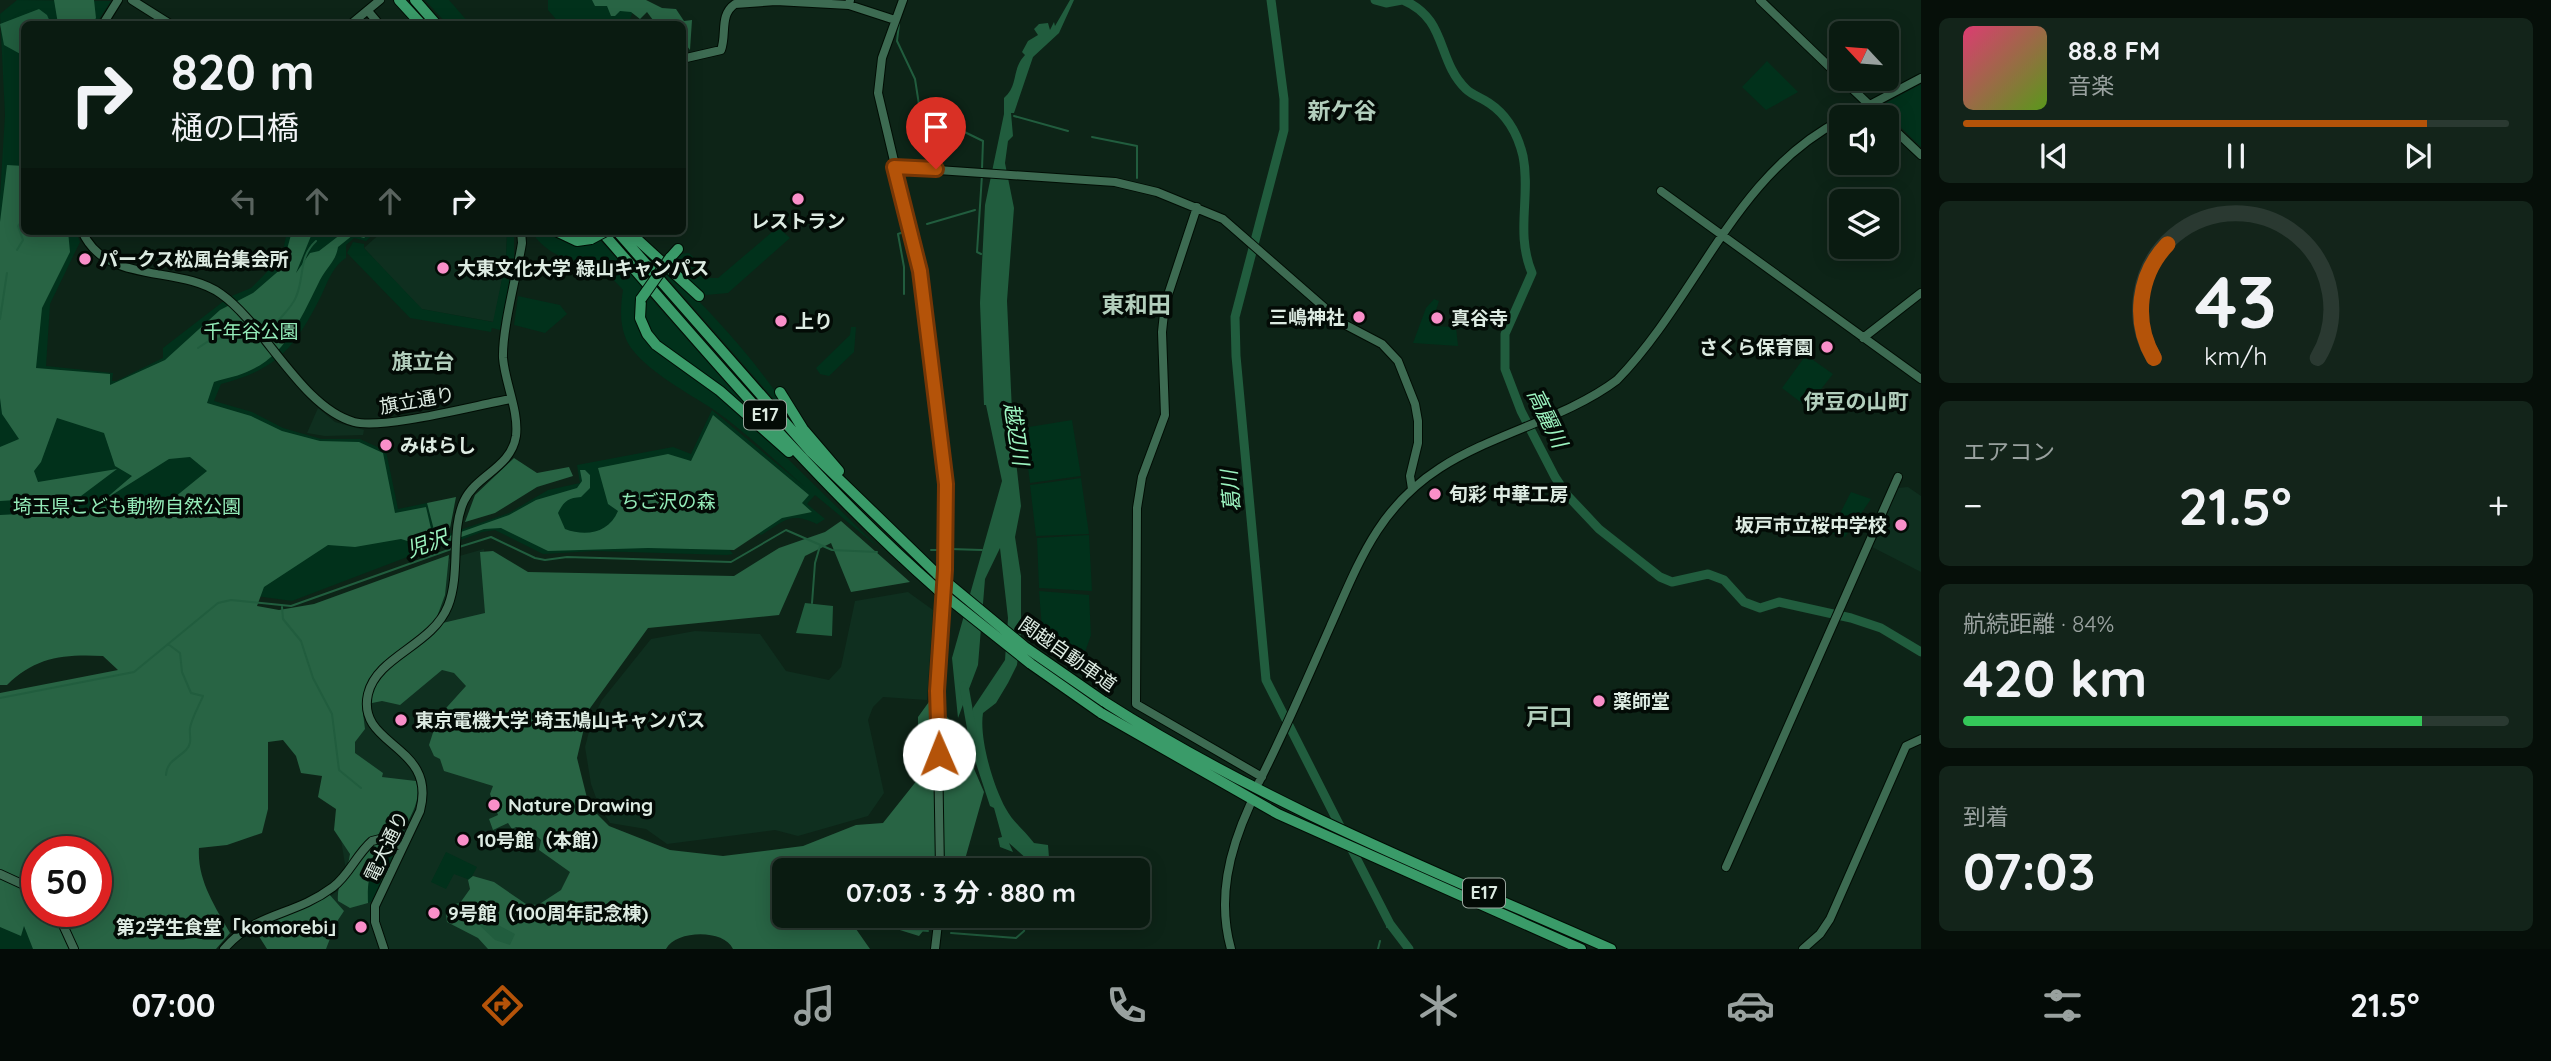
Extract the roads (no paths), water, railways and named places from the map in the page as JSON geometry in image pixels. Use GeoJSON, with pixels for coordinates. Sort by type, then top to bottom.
{"type":"FeatureCollection","features":[{"type":"Feature","properties":{"kind":"highway"},"geometry":{"type":"LineString","coordinates":[[400,0],[418,21]]}},
{"type":"Feature","properties":{"kind":"highway"},"geometry":{"type":"LineString","coordinates":[[415,0],[433,21]]}},
{"type":"Feature","properties":{"kind":"highway"},"geometry":{"type":"LineString","coordinates":[[564,235],[577,242],[597,235]]}},
{"type":"Feature","properties":{"kind":"highway","name":"関越自動車道"},"geometry":{"type":"LineString","coordinates":[[607,235],[792,446],[885,542],[1002,642],[1101,713],[1230,789],[1365,853],[1581,949]]}},
{"type":"Feature","properties":{"kind":"highway","name":"関越自動車道"},"geometry":{"type":"LineString","coordinates":[[621,235],[795,434],[933,571],[997,625],[1103,701],[1191,755],[1330,824],[1611,949]]}},
{"type":"Feature","properties":{"kind":"highway"},"geometry":{"type":"LineString","coordinates":[[632,235],[699,296]]}},
{"type":"Feature","properties":{"kind":"highway"},"geometry":{"type":"LineString","coordinates":[[674,254],[641,299],[640,318],[647,334],[656,345],[720,391],[772,436],[885,542]]}},
{"type":"Feature","properties":{"kind":"highway"},"geometry":{"type":"LineString","coordinates":[[780,392],[803,429],[933,571]]}},
{"type":"Feature","properties":{"kind":"street"},"geometry":{"type":"LineString","coordinates":[[105,21],[118,0]]}},
{"type":"Feature","properties":{"kind":"street"},"geometry":{"type":"LineString","coordinates":[[132,0],[165,21]]}},
{"type":"Feature","properties":{"kind":"street"},"geometry":{"type":"LineString","coordinates":[[903,0],[883,58],[878,85],[882,118],[920,271],[946,484],[937,691],[940,858]]}},
{"type":"Feature","properties":{"kind":"street"},"geometry":{"type":"LineString","coordinates":[[1760,0],[1829,66]]}},
{"type":"Feature","properties":{"kind":"street"},"geometry":{"type":"LineString","coordinates":[[355,21],[379,1]]}},
{"type":"Feature","properties":{"kind":"street"},"geometry":{"type":"LineString","coordinates":[[686,58],[721,50],[725,39],[724,18],[735,4],[776,1],[850,2],[895,20]]}},
{"type":"Feature","properties":{"kind":"street"},"geometry":{"type":"LineString","coordinates":[[368,11],[376,21]]}},
{"type":"Feature","properties":{"kind":"street"},"geometry":{"type":"LineString","coordinates":[[1872,105],[1921,78]]}},
{"type":"Feature","properties":{"kind":"street"},"geometry":{"type":"LineString","coordinates":[[1854,91],[1869,105]]}},
{"type":"Feature","properties":{"kind":"street"},"geometry":{"type":"LineString","coordinates":[[1197,207],[1165,304],[1162,332],[1166,415],[1142,477],[1137,508],[1136,704],[1261,780],[1373,535],[1412,489],[1465,453],[1586,398],[1622,375],[1780,162],[1808,138],[1829,127]]}},
{"type":"Feature","properties":{"kind":"street"},"geometry":{"type":"LineString","coordinates":[[1899,134],[1921,155]]}},
{"type":"Feature","properties":{"kind":"street"},"geometry":{"type":"LineString","coordinates":[[894,167],[1070,177],[1127,184],[1197,207],[1223,219],[1342,323],[1382,344],[1398,361],[1415,404],[1418,421],[1418,443],[1410,475],[1412,489]]}},
{"type":"Feature","properties":{"kind":"street"},"geometry":{"type":"LineString","coordinates":[[1661,191],[1921,379]]}},
{"type":"Feature","properties":{"kind":"street","name":"旗立通り"},"geometry":{"type":"LineString","coordinates":[[85,235],[95,251],[109,262],[196,282],[227,298],[330,410],[360,424],[377,424],[511,399]]}},
{"type":"Feature","properties":{"kind":"street"},"geometry":{"type":"LineString","coordinates":[[511,399],[503,352],[521,235]]}},
{"type":"Feature","properties":{"kind":"street"},"geometry":{"type":"LineString","coordinates":[[1863,338],[1921,293]]}},
{"type":"Feature","properties":{"kind":"street","name":"電大通り"},"geometry":{"type":"LineString","coordinates":[[384,949],[374,911],[420,811],[424,784],[415,765],[372,723],[367,708],[368,692],[381,670],[430,634],[443,617],[453,591],[460,516],[467,494],[504,461],[513,446],[516,431],[511,399]]}},
{"type":"Feature","properties":{"kind":"street"},"geometry":{"type":"LineString","coordinates":[[1726,867],[1898,477]]}},
{"type":"Feature","properties":{"kind":"street"},"geometry":{"type":"LineString","coordinates":[[1803,949],[1825,928],[1833,914],[1904,750],[1911,741],[1921,739]]}},
{"type":"Feature","properties":{"kind":"street"},"geometry":{"type":"LineString","coordinates":[[1231,949],[1225,921],[1226,875],[1234,843],[1250,805]]}},
{"type":"Feature","properties":{"kind":"street"},"geometry":{"type":"LineString","coordinates":[[224,949],[253,923],[295,910],[333,887],[372,841],[380,839],[403,847]]}},
{"type":"Feature","properties":{"kind":"street"},"geometry":{"type":"LineString","coordinates":[[0,874],[21,884]]}},
{"type":"Feature","properties":{"kind":"street"},"geometry":{"type":"LineString","coordinates":[[64,927],[74,949]]}},
{"type":"Feature","properties":{"kind":"street"},"geometry":{"type":"LineString","coordinates":[[935,949],[937,928]]}},
{"type":"Feature","properties":{"kind":"waterway","name":"葛川"},"geometry":{"type":"LineString","coordinates":[[1271,0],[1284,99],[1284,130],[1235,317],[1236,356],[1266,680],[1343,832]]}},
{"type":"Feature","properties":{"kind":"waterway","name":"高麗川"},"geometry":{"type":"LineString","coordinates":[[1375,0],[1386,3],[1402,0]]}},
{"type":"Feature","properties":{"kind":"waterway","name":"高麗川"},"geometry":{"type":"LineString","coordinates":[[1403,0],[1428,18],[1457,78],[1468,91],[1501,113],[1511,126],[1521,148],[1525,171],[1525,243],[1532,273],[1505,334],[1505,369],[1521,411],[1567,495],[1599,529],[1660,577],[1672,582],[1708,574],[1724,580],[1744,602],[1760,608],[1779,602],[1851,618],[1881,628],[1921,652]]}},
{"type":"Feature","properties":{"kind":"waterway"},"geometry":{"type":"LineString","coordinates":[[899,24],[897,41],[915,79],[920,111],[923,112]]}},
{"type":"Feature","properties":{"kind":"waterway"},"geometry":{"type":"LineString","coordinates":[[1014,116],[1068,131]]}},
{"type":"Feature","properties":{"kind":"waterway"},"geometry":{"type":"LineString","coordinates":[[944,122],[983,141],[982,169]]}},
{"type":"Feature","properties":{"kind":"waterway"},"geometry":{"type":"LineString","coordinates":[[1092,137],[1137,146],[1137,178]]}},
{"type":"Feature","properties":{"kind":"waterway"},"geometry":{"type":"LineString","coordinates":[[981,254],[977,252],[982,175]]}},
{"type":"Feature","properties":{"kind":"waterway"},"geometry":{"type":"LineString","coordinates":[[927,224],[975,210]]}},
{"type":"Feature","properties":{"kind":"waterway"},"geometry":{"type":"LineString","coordinates":[[21,222],[18,226],[21,234]]}},
{"type":"Feature","properties":{"kind":"waterway"},"geometry":{"type":"LineString","coordinates":[[901,233],[898,234],[904,267],[904,294]]}},
{"type":"Feature","properties":{"kind":"waterway"},"geometry":{"type":"LineString","coordinates":[[17,250],[23,240],[21,235]]}},
{"type":"Feature","properties":{"kind":"waterway"},"geometry":{"type":"LineString","coordinates":[[255,321],[276,323],[289,308],[299,289],[304,261],[316,241]]}},
{"type":"Feature","properties":{"kind":"waterway"},"geometry":{"type":"LineString","coordinates":[[0,319],[7,273]]}},
{"type":"Feature","properties":{"kind":"waterway"},"geometry":{"type":"LineString","coordinates":[[198,348],[207,342],[229,336],[247,325]]}},
{"type":"Feature","properties":{"kind":"waterway","name":"児沢"},"geometry":{"type":"LineString","coordinates":[[459,547],[491,537],[545,560],[567,557],[731,562],[786,530],[832,550],[877,552]]}},
{"type":"Feature","properties":{"kind":"waterway"},"geometry":{"type":"LineString","coordinates":[[812,603],[815,563],[820,546]]}},
{"type":"Feature","properties":{"kind":"waterway","name":"児沢"},"geometry":{"type":"LineString","coordinates":[[0,698],[134,672],[218,603],[231,600],[291,606],[454,548]]}},
{"type":"Feature","properties":{"kind":"waterway","name":"児沢"},"geometry":{"type":"LineString","coordinates":[[950,549],[982,550]]}},
{"type":"Feature","properties":{"kind":"waterway","name":"児沢"},"geometry":{"type":"LineString","coordinates":[[931,550],[941,550]]}},
{"type":"Feature","properties":{"kind":"waterway"},"geometry":{"type":"LineString","coordinates":[[282,607],[283,619],[301,641],[313,678],[332,714],[339,770],[361,788]]}},
{"type":"Feature","properties":{"kind":"waterway"},"geometry":{"type":"LineString","coordinates":[[166,775],[170,763],[189,745],[191,724],[203,696],[191,693],[182,672],[180,653],[168,644]]}},
{"type":"Feature","properties":{"kind":"waterway","name":"越辺川"},"geometry":{"type":"LineString","coordinates":[[964,686],[972,731]]}},
{"type":"Feature","properties":{"kind":"waterway","name":"葛川"},"geometry":{"type":"LineString","coordinates":[[1349,844],[1390,924],[1409,949]]}},
{"type":"Feature","properties":{"kind":"waterway","name":"葛川"},"geometry":{"type":"LineString","coordinates":[[1387,927],[1390,924]]}},
{"type":"Feature","properties":{"kind":"waterway"},"geometry":{"type":"LineString","coordinates":[[951,933],[1016,938],[1025,928]]}},
{"type":"Feature","properties":{"kind":"waterway"},"geometry":{"type":"LineString","coordinates":[[906,929],[928,931]]}},
{"type":"Feature","properties":{"kind":"waterway"},"geometry":{"type":"LineString","coordinates":[[1378,949],[1380,941]]}},
{"type":"Feature","properties":{"kind":"place","name":"レストラン"},"geometry":{"type":"Point","coordinates":[798,199]}},
{"type":"Feature","properties":{"kind":"place","name":"パークス松風台集会所"},"geometry":{"type":"Point","coordinates":[85,259]}},
{"type":"Feature","properties":{"kind":"place","name":"大東文化大学 緑山キャンパス"},"geometry":{"type":"Point","coordinates":[443,268]}},
{"type":"Feature","properties":{"kind":"place","name":"三嶋神社"},"geometry":{"type":"Point","coordinates":[1359,317]}},
{"type":"Feature","properties":{"kind":"place","name":"真谷寺"},"geometry":{"type":"Point","coordinates":[1437,318]}},
{"type":"Feature","properties":{"kind":"place","name":"上り"},"geometry":{"type":"Point","coordinates":[781,321]}},
{"type":"Feature","properties":{"kind":"place","name":"さくら保育園"},"geometry":{"type":"Point","coordinates":[1827,347]}},
{"type":"Feature","properties":{"kind":"place","name":"みはらし"},"geometry":{"type":"Point","coordinates":[386,445]}},
{"type":"Feature","properties":{"kind":"place","name":"旬彩 中華工房"},"geometry":{"type":"Point","coordinates":[1435,494]}},
{"type":"Feature","properties":{"kind":"place","name":"坂戸市立桜中学校"},"geometry":{"type":"Point","coordinates":[1901,525]}},
{"type":"Feature","properties":{"kind":"place","name":"薬師堂"},"geometry":{"type":"Point","coordinates":[1599,701]}},
{"type":"Feature","properties":{"kind":"place","name":"東京電機大学 埼玉鳩山キャンパス"},"geometry":{"type":"Point","coordinates":[401,720]}},
{"type":"Feature","properties":{"kind":"place","name":"Nature Drawing"},"geometry":{"type":"Point","coordinates":[494,805]}},
{"type":"Feature","properties":{"kind":"place","name":"10号館（本館）"},"geometry":{"type":"Point","coordinates":[463,840]}},
{"type":"Feature","properties":{"kind":"place","name":"9号館（100周年記念棟)"},"geometry":{"type":"Point","coordinates":[434,913]}},
{"type":"Feature","properties":{"kind":"place","name":"第2学生食堂「komorebi」"},"geometry":{"type":"Point","coordinates":[361,927]}},
{"type":"Feature","properties":{"kind":"district","name":"新ケ谷"},"geometry":{"type":"Point","coordinates":[1342,111]}},
{"type":"Feature","properties":{"kind":"district","name":"東和田"},"geometry":{"type":"Point","coordinates":[1136,305]}},
{"type":"Feature","properties":{"kind":"district","name":"旗立台"},"geometry":{"type":"Point","coordinates":[423,362]}},
{"type":"Feature","properties":{"kind":"district","name":"伊豆の山町"},"geometry":{"type":"Point","coordinates":[1856,402]}},
{"type":"Feature","properties":{"kind":"district","name":"戸口"},"geometry":{"type":"Point","coordinates":[1549,717]}},
{"type":"Feature","properties":{"kind":"park label","name":"千年谷公園"},"geometry":{"type":"Point","coordinates":[251,331]}},
{"type":"Feature","properties":{"kind":"park label","name":"ちご沢の森"},"geometry":{"type":"Point","coordinates":[668,501]}},
{"type":"Feature","properties":{"kind":"park label","name":"埼玉県こども動物自然公園"},"geometry":{"type":"Point","coordinates":[127,506]}}]}
